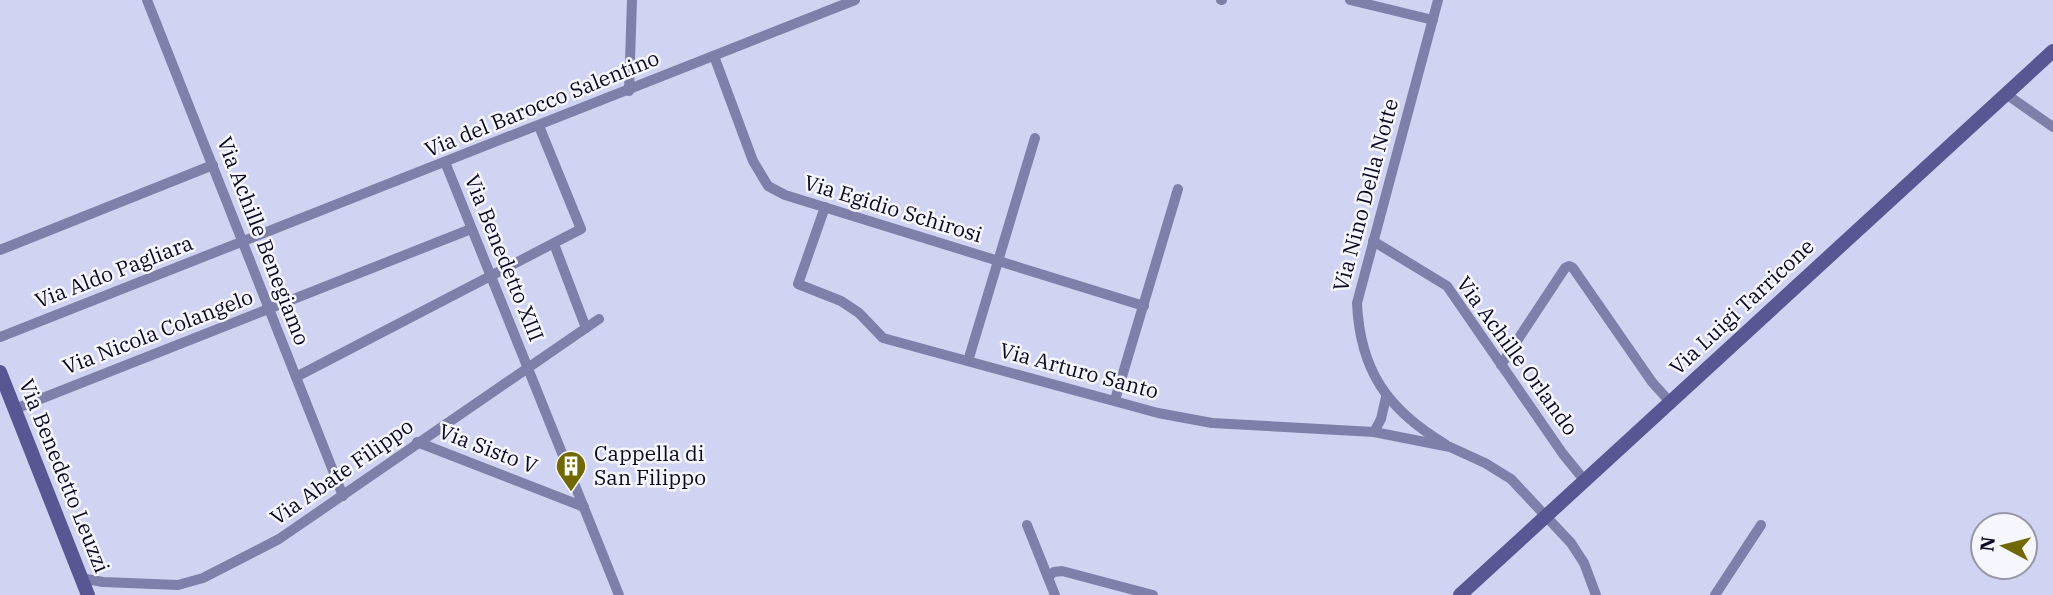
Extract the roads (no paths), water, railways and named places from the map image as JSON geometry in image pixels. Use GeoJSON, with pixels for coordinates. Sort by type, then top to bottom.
{"type":"FeatureCollection","features":[{"type":"Feature","properties":{"kind":"main road","name":"Via Luigi Tarricone"},"geometry":{"type":"LineString","coordinates":[[1460,595],[2053,51]]}},
{"type":"Feature","properties":{"kind":"main road","name":"Via Benedetto Leuzzi"},"geometry":{"type":"LineString","coordinates":[[0,372],[88,595]]}},
{"type":"Feature","properties":{"kind":"street","name":"Via Achille Benegiamo"},"geometry":{"type":"LineString","coordinates":[[147,0],[343,496]]}},
{"type":"Feature","properties":{"kind":"street"},"geometry":{"type":"LineString","coordinates":[[629,90],[632,0]]}},
{"type":"Feature","properties":{"kind":"street","name":"Via del Barocco Salentino"},"geometry":{"type":"LineString","coordinates":[[242,242],[855,0]]}},
{"type":"Feature","properties":{"kind":"street"},"geometry":{"type":"LineString","coordinates":[[1350,0],[1433,20]]}},
{"type":"Feature","properties":{"kind":"street","name":"Via Nino Della Notte"},"geometry":{"type":"LineString","coordinates":[[1386,397],[1369,364],[1358,326],[1357,303],[1438,0]]}},
{"type":"Feature","properties":{"kind":"street","name":"Via Egidio Schirosi"},"geometry":{"type":"LineString","coordinates":[[714,56],[753,161],[768,186],[785,195],[1144,306]]}},
{"type":"Feature","properties":{"kind":"street"},"geometry":{"type":"LineString","coordinates":[[2006,94],[2053,127]]}},
{"type":"Feature","properties":{"kind":"street"},"geometry":{"type":"LineString","coordinates":[[296,377],[581,229],[540,126]]}},
{"type":"Feature","properties":{"kind":"street"},"geometry":{"type":"LineString","coordinates":[[968,358],[1035,138]]}},
{"type":"Feature","properties":{"kind":"street","name":"Via Benedetto XIII"},"geometry":{"type":"LineString","coordinates":[[445,162],[620,595]]}},
{"type":"Feature","properties":{"kind":"street"},"geometry":{"type":"LineString","coordinates":[[0,250],[213,165]]}},
{"type":"Feature","properties":{"kind":"street"},"geometry":{"type":"LineString","coordinates":[[1115,400],[1178,189]]}},
{"type":"Feature","properties":{"kind":"street","name":"Via Arturo Santo"},"geometry":{"type":"LineString","coordinates":[[825,207],[798,284],[841,301],[859,313],[883,338],[968,358],[1158,413],[1212,423],[1374,432],[1450,447]]}},
{"type":"Feature","properties":{"kind":"street","name":"Via Nicola Colangelo"},"geometry":{"type":"LineString","coordinates":[[15,409],[471,229]]}},
{"type":"Feature","properties":{"kind":"street","name":"Via Aldo Pagliara"},"geometry":{"type":"LineString","coordinates":[[0,337],[242,242]]}},
{"type":"Feature","properties":{"kind":"street","name":"Via Achille Orlando"},"geometry":{"type":"LineString","coordinates":[[1373,242],[1447,286],[1563,454],[1585,481]]}},
{"type":"Feature","properties":{"kind":"street"},"geometry":{"type":"LineString","coordinates":[[554,244],[586,328]]}},
{"type":"Feature","properties":{"kind":"street"},"geometry":{"type":"LineString","coordinates":[[1502,365],[1565,268],[1569,266],[1652,382],[1670,402]]}},
{"type":"Feature","properties":{"kind":"street","name":"Via Abate Filippo"},"geometry":{"type":"LineString","coordinates":[[81,578],[144,584],[188,584],[203,578],[279,539],[599,319]]}},
{"type":"Feature","properties":{"kind":"street"},"geometry":{"type":"LineString","coordinates":[[1374,432],[1381,419],[1386,397]]}},
{"type":"Feature","properties":{"kind":"street","name":"Via Arturo Santo"},"geometry":{"type":"LineString","coordinates":[[1386,397],[1404,416],[1450,447],[1511,479],[1571,543],[1584,563],[1596,595]]}},
{"type":"Feature","properties":{"kind":"street","name":"Via Sisto V"},"geometry":{"type":"LineString","coordinates":[[417,443],[584,507]]}},
{"type":"Feature","properties":{"kind":"street"},"geometry":{"type":"LineString","coordinates":[[1715,595],[1762,525]]}},
{"type":"Feature","properties":{"kind":"street"},"geometry":{"type":"LineString","coordinates":[[1027,526],[1055,595]]}},
{"type":"Feature","properties":{"kind":"street"},"geometry":{"type":"LineString","coordinates":[[1048,577],[1054,572],[1062,571],[1153,595]]}},
{"type":"Feature","properties":{"kind":"place","name":"Cappella di San Filippo"},"geometry":{"type":"Point","coordinates":[571,493]}}]}
